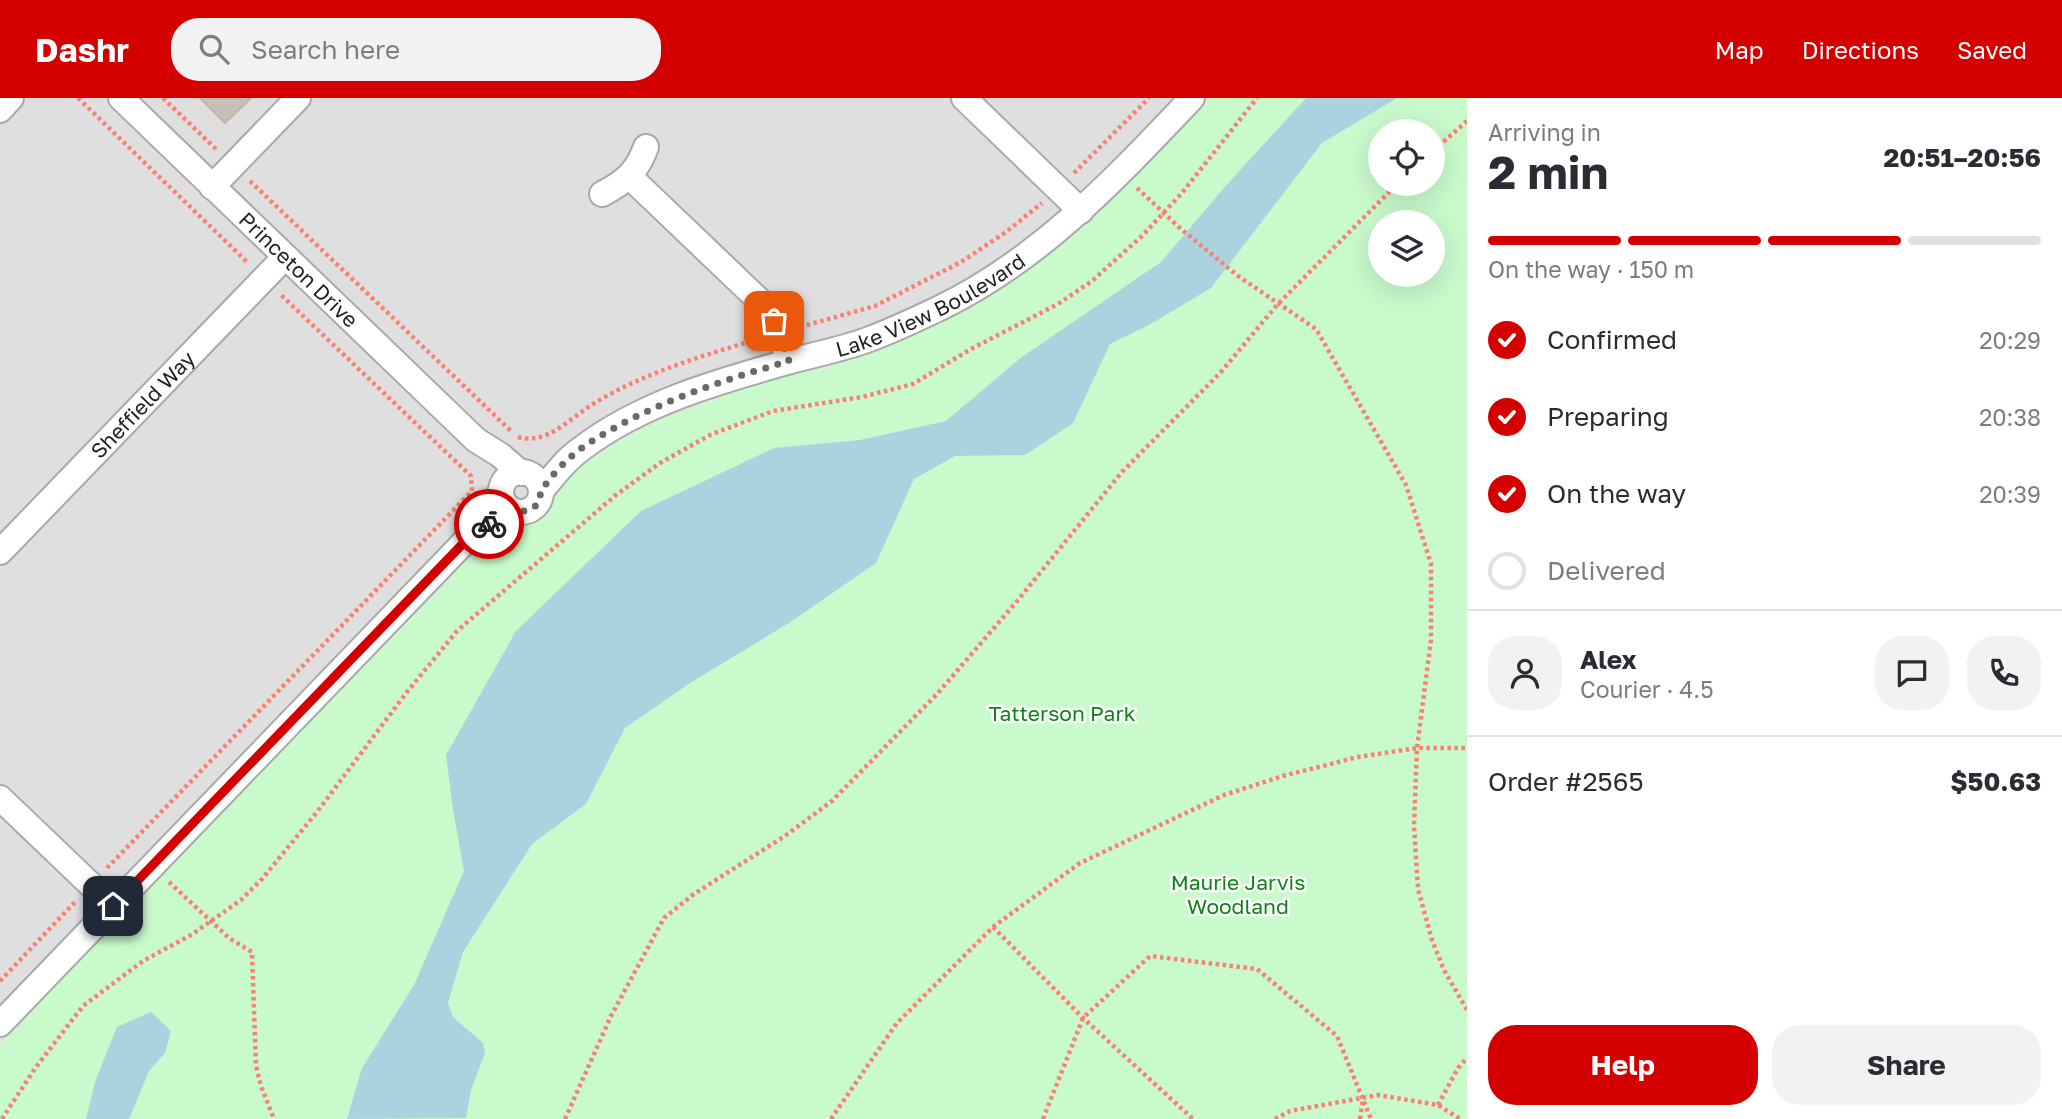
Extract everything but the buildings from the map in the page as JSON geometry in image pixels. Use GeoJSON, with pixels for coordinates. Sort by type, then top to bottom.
{"type":"FeatureCollection","features":[{"type":"Feature","properties":{"kind":"street"},"geometry":{"type":"LineString","coordinates":[[0,110],[11,98]]}},
{"type":"Feature","properties":{"kind":"street","name":"Princeton Drive"},"geometry":{"type":"LineString","coordinates":[[121,98],[476,440],[518,487]]}},
{"type":"Feature","properties":{"kind":"street"},"geometry":{"type":"LineString","coordinates":[[212,187],[298,98]]}},
{"type":"Feature","properties":{"kind":"street"},"geometry":{"type":"LineString","coordinates":[[964,98],[1081,211]]}},
{"type":"Feature","properties":{"kind":"street","name":"Lake View Boulevard"},"geometry":{"type":"LineString","coordinates":[[0,1024],[518,487],[606,432],[654,407],[697,390],[789,361],[867,340],[965,295],[1020,260],[1081,211],[1192,98]]}},
{"type":"Feature","properties":{"kind":"street"},"geometry":{"type":"LineString","coordinates":[[602,194],[630,177],[641,161],[646,147]]}},
{"type":"Feature","properties":{"kind":"street"},"geometry":{"type":"LineString","coordinates":[[630,177],[764,305],[779,332],[789,361]]}},
{"type":"Feature","properties":{"kind":"street","name":"Sheffield Way"},"geometry":{"type":"LineString","coordinates":[[0,552],[285,257]]}},
{"type":"Feature","properties":{"kind":"street"},"geometry":{"type":"LineString","coordinates":[[0,798],[113,906]]}},
{"type":"Feature","properties":{"kind":"path"},"geometry":{"type":"LineString","coordinates":[[0,981],[472,491],[471,476],[78,98]]}},
{"type":"Feature","properties":{"kind":"path"},"geometry":{"type":"LineString","coordinates":[[163,98],[518,438],[531,441],[542,438],[595,403],[640,380],[697,358],[779,332],[875,306],[961,262],[1006,232],[1057,189],[1149,98]]}},
{"type":"Feature","properties":{"kind":"path"},"geometry":{"type":"LineString","coordinates":[[2,1119],[36,1067],[83,1006],[143,961],[211,922],[241,900],[288,849],[407,692],[457,631],[641,475],[710,435],[751,418],[803,405],[862,397],[914,384],[971,349],[1058,304],[1092,281],[1142,236],[1182,192],[1257,98]]}},
{"type":"Feature","properties":{"kind":"path"},"geometry":{"type":"LineString","coordinates":[[1445,140],[1467,121]]}},
{"type":"Feature","properties":{"kind":"path"},"geometry":{"type":"LineString","coordinates":[[565,1119],[611,1016],[664,918],[694,894],[785,836],[832,801],[938,693],[1122,472],[1221,372],[1277,304],[1385,196]]}},
{"type":"Feature","properties":{"kind":"path"},"geometry":{"type":"LineString","coordinates":[[1181,229],[1238,276],[1316,329],[1400,474],[1410,498],[1431,564],[1431,640],[1417,748],[1414,825],[1418,889],[1432,940],[1444,970],[1467,1010]]}},
{"type":"Feature","properties":{"kind":"path"},"geometry":{"type":"LineString","coordinates":[[831,1119],[897,1023],[993,927],[1080,863],[1223,796],[1283,776],[1358,757],[1417,748],[1467,748]]}},
{"type":"Feature","properties":{"kind":"path"},"geometry":{"type":"LineString","coordinates":[[130,844],[211,922],[251,952],[257,1066],[261,1086],[274,1119]]}},
{"type":"Feature","properties":{"kind":"path"},"geometry":{"type":"LineString","coordinates":[[993,927],[1083,1018],[1193,1119]]}},
{"type":"Feature","properties":{"kind":"path"},"geometry":{"type":"LineString","coordinates":[[1043,1119],[1083,1018],[1150,956],[1257,969],[1338,1036],[1371,1119]]}},
{"type":"Feature","properties":{"kind":"path"},"geometry":{"type":"LineString","coordinates":[[1438,1105],[1458,1068],[1467,1058]]}},
{"type":"Feature","properties":{"kind":"path"},"geometry":{"type":"LineString","coordinates":[[1275,1119],[1290,1111],[1378,1095],[1438,1105],[1460,1119]]}},
{"type":"Feature","properties":{"kind":"path"},"geometry":{"type":"LineString","coordinates":[[1360,1119],[1363,1098]]}},
{"type":"Feature","properties":{"kind":"shaded area"},"geometry":{"type":"Polygon","coordinates":[[[0,98],[1209,98],[1085,225],[1056,250],[983,300],[887,347],[842,363],[750,386],[633,433],[596,455],[537,521],[495,532],[0,1044],[0,98]]]}},
{"type":"Feature","properties":{"kind":"green space","name":"Tatterson Park"},"geometry":{"type":"Polygon","coordinates":[[[1209,98],[1467,98],[1467,1119],[0,1119],[0,1044],[484,541],[505,528],[537,521],[550,510],[558,487],[573,470],[633,433],[750,386],[842,363],[887,347],[983,300],[1056,250],[1085,225],[1209,98]]]}},
{"type":"Feature","properties":{"kind":"water"},"geometry":{"type":"Polygon","coordinates":[[[1306,98],[1397,98],[1322,143],[1211,288],[1149,325],[1110,344],[1073,423],[1025,455],[955,456],[914,479],[876,563],[789,623],[690,683],[625,728],[586,804],[532,844],[463,952],[448,1003],[453,1017],[483,1043],[485,1053],[471,1090],[466,1118],[347,1119],[362,1068],[414,985],[464,871],[446,755],[516,631],[641,511],[774,448],[860,440],[946,421],[1022,357],[1161,262],[1306,98]]]}},
{"type":"Feature","properties":{"kind":"water"},"geometry":{"type":"Polygon","coordinates":[[[151,1012],[171,1031],[165,1053],[149,1071],[129,1119],[86,1119],[95,1082],[117,1027],[151,1012]]]}},
{"type":"Feature","properties":{"kind":"way so far"},"geometry":{"type":"LineString","coordinates":[[489,524],[515,511],[528,511],[533,508],[538,503],[541,491],[558,470],[579,449],[606,432],[654,407],[697,390],[789,361],[774,321]]}},
{"type":"Feature","properties":{"kind":"route"},"geometry":{"type":"LineString","coordinates":[[113,906],[476,530],[489,524]]}},
{"type":"Feature","properties":{"kind":"park label","name":"Maurie Jarvis Woodland"},"geometry":{"type":"Point","coordinates":[1238,894]}}]}
